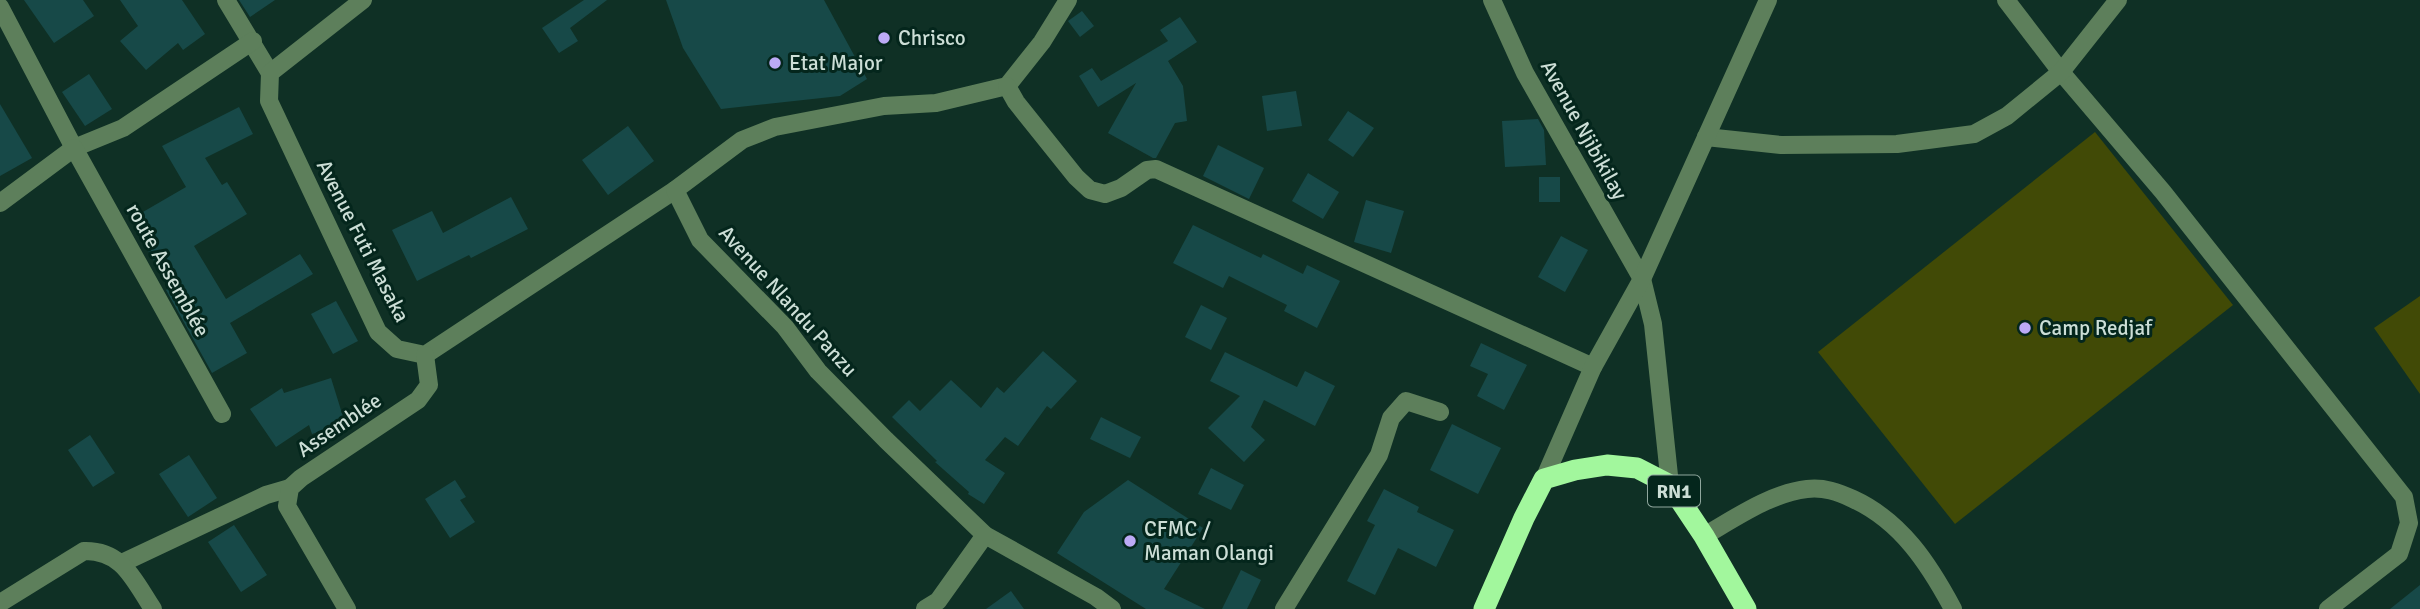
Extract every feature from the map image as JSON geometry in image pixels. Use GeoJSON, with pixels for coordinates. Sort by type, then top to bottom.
{"type":"FeatureCollection","features":[{"type":"Feature","properties":{"kind":"highway","name":"RN1"},"geometry":{"type":"LineString","coordinates":[[1544,478],[1607,466],[1637,468],[1670,485],[1704,536],[1746,609]]}},
{"type":"Feature","properties":{"kind":"highway"},"geometry":{"type":"LineString","coordinates":[[1484,609],[1544,478]]}},
{"type":"Feature","properties":{"kind":"street"},"geometry":{"type":"LineString","coordinates":[[226,0],[270,73],[363,0]]}},
{"type":"Feature","properties":{"kind":"street"},"geometry":{"type":"LineString","coordinates":[[425,355],[675,190],[742,140],[775,127],[884,106],[936,103],[1007,86],[1042,42],[1068,0]]}},
{"type":"Feature","properties":{"kind":"street","name":"Avenue Njibikilay"},"geometry":{"type":"LineString","coordinates":[[1492,0],[1525,73],[1642,279],[1655,335],[1670,485]]}},
{"type":"Feature","properties":{"kind":"street"},"geometry":{"type":"LineString","coordinates":[[1544,478],[1593,367],[1642,279],[1768,0]]}},
{"type":"Feature","properties":{"kind":"street"},"geometry":{"type":"LineString","coordinates":[[2006,0],[2061,72],[2163,192],[2404,497],[2409,523],[2399,554],[2328,609]]}},
{"type":"Feature","properties":{"kind":"street"},"geometry":{"type":"LineString","coordinates":[[1706,137],[1781,145],[1897,144],[1974,134],[2007,116],[2061,72],[2118,0]]}},
{"type":"Feature","properties":{"kind":"street","name":"route Assemblée"},"geometry":{"type":"LineString","coordinates":[[0,7],[74,148],[222,414]]}},
{"type":"Feature","properties":{"kind":"street"},"geometry":{"type":"LineString","coordinates":[[0,203],[74,148],[123,128],[253,41]]}},
{"type":"Feature","properties":{"kind":"street","name":"Avenue Futi Masaka"},"geometry":{"type":"LineString","coordinates":[[270,73],[270,101],[378,332],[397,349],[425,355]]}},
{"type":"Feature","properties":{"kind":"street"},"geometry":{"type":"LineString","coordinates":[[1007,86],[1016,102],[1076,177],[1090,190],[1105,194],[1121,188],[1147,170],[1156,169],[1593,367]]}},
{"type":"Feature","properties":{"kind":"street","name":"Avenue Nlandu Panzu"},"geometry":{"type":"LineString","coordinates":[[675,190],[700,240],[785,327],[818,372],[985,535],[1096,597],[1112,609]]}},
{"type":"Feature","properties":{"kind":"street","name":"Assemblée"},"geometry":{"type":"LineString","coordinates":[[347,609],[287,506],[290,488],[418,400],[429,386],[425,355]]}},
{"type":"Feature","properties":{"kind":"street"},"geometry":{"type":"LineString","coordinates":[[1284,609],[1379,455],[1391,418],[1406,401],[1440,412]]}},
{"type":"Feature","properties":{"kind":"street"},"geometry":{"type":"LineString","coordinates":[[122,564],[248,503],[290,488]]}},
{"type":"Feature","properties":{"kind":"street"},"geometry":{"type":"LineString","coordinates":[[1704,536],[1763,502],[1806,489],[1833,490],[1870,507],[1902,532],[1935,575],[1953,609]]}},
{"type":"Feature","properties":{"kind":"street"},"geometry":{"type":"LineString","coordinates":[[925,609],[938,601],[985,535]]}},
{"type":"Feature","properties":{"kind":"street"},"geometry":{"type":"LineString","coordinates":[[0,603],[84,551],[100,551],[122,564],[153,609]]}},
{"type":"Feature","properties":{"kind":"green space","name":"Camp Redjaf"},"geometry":{"type":"Polygon","coordinates":[[[2095,132],[2233,305],[1955,524],[1818,352],[2095,132]]]}},
{"type":"Feature","properties":{"kind":"green space"},"geometry":{"type":"Polygon","coordinates":[[[2420,296],[2420,394],[2374,328],[2420,296]]]}},
{"type":"Feature","properties":{"kind":"building"},"geometry":{"type":"Polygon","coordinates":[[[24,0],[83,0],[94,16],[54,43],[24,0]]]}},
{"type":"Feature","properties":{"kind":"building"},"geometry":{"type":"Polygon","coordinates":[[[120,0],[182,0],[205,34],[183,50],[178,43],[146,70],[120,41],[138,26],[120,0]]]}},
{"type":"Feature","properties":{"kind":"building"},"geometry":{"type":"Polygon","coordinates":[[[239,0],[275,0],[250,17],[239,0]]]}},
{"type":"Feature","properties":{"kind":"building"},"geometry":{"type":"Polygon","coordinates":[[[584,0],[607,0],[570,28],[578,41],[559,53],[542,28],[584,0]]]}},
{"type":"Feature","properties":{"kind":"building","name":"Etat Major"},"geometry":{"type":"Polygon","coordinates":[[[666,0],[824,0],[867,79],[840,96],[721,109],[683,48],[666,0]]]}},
{"type":"Feature","properties":{"kind":"building"},"geometry":{"type":"Polygon","coordinates":[[[1082,11],[1094,26],[1080,37],[1068,21],[1082,11]]]}},
{"type":"Feature","properties":{"kind":"building"},"geometry":{"type":"Polygon","coordinates":[[[1180,17],[1197,42],[1168,61],[1183,86],[1187,121],[1175,123],[1156,158],[1153,158],[1108,133],[1136,83],[1098,107],[1079,76],[1092,68],[1101,81],[1168,41],[1160,30],[1180,17]]]}},
{"type":"Feature","properties":{"kind":"building"},"geometry":{"type":"Polygon","coordinates":[[[89,74],[112,109],[85,126],[62,92],[89,74]]]}},
{"type":"Feature","properties":{"kind":"building"},"geometry":{"type":"Polygon","coordinates":[[[1296,91],[1302,126],[1267,131],[1262,96],[1296,91]]]}},
{"type":"Feature","properties":{"kind":"building"},"geometry":{"type":"Polygon","coordinates":[[[0,104],[32,158],[0,176],[0,104]]]}},
{"type":"Feature","properties":{"kind":"building"},"geometry":{"type":"Polygon","coordinates":[[[239,107],[253,134],[205,158],[222,185],[227,182],[247,214],[194,246],[226,299],[300,254],[313,274],[230,323],[247,353],[212,373],[166,290],[170,287],[147,249],[154,245],[136,216],[186,187],[162,146],[239,107]]]}},
{"type":"Feature","properties":{"kind":"building"},"geometry":{"type":"Polygon","coordinates":[[[1348,111],[1374,128],[1353,157],[1328,140],[1348,111]]]}},
{"type":"Feature","properties":{"kind":"building"},"geometry":{"type":"Polygon","coordinates":[[[1538,119],[1544,130],[1546,165],[1505,167],[1502,121],[1538,119]]]}},
{"type":"Feature","properties":{"kind":"building"},"geometry":{"type":"Polygon","coordinates":[[[628,126],[654,161],[608,195],[582,160],[628,126]]]}},
{"type":"Feature","properties":{"kind":"building"},"geometry":{"type":"Polygon","coordinates":[[[1218,145],[1264,168],[1249,199],[1203,176],[1218,145]]]}},
{"type":"Feature","properties":{"kind":"building"},"geometry":{"type":"Polygon","coordinates":[[[1308,173],[1339,192],[1323,219],[1292,201],[1308,173]]]}},
{"type":"Feature","properties":{"kind":"building"},"geometry":{"type":"Polygon","coordinates":[[[1539,177],[1560,177],[1560,202],[1539,202],[1539,177]]]}},
{"type":"Feature","properties":{"kind":"building"},"geometry":{"type":"Polygon","coordinates":[[[511,197],[528,229],[417,281],[392,230],[432,211],[443,233],[511,197]]]}},
{"type":"Feature","properties":{"kind":"building"},"geometry":{"type":"Polygon","coordinates":[[[1366,200],[1404,211],[1391,253],[1354,242],[1366,200]]]}},
{"type":"Feature","properties":{"kind":"building"},"geometry":{"type":"Polygon","coordinates":[[[1193,225],[1261,258],[1263,254],[1303,274],[1307,265],[1340,281],[1317,328],[1284,311],[1287,305],[1229,276],[1223,288],[1173,263],[1193,225]]]}},
{"type":"Feature","properties":{"kind":"building"},"geometry":{"type":"Polygon","coordinates":[[[1561,236],[1588,250],[1565,292],[1538,277],[1561,236]]]}},
{"type":"Feature","properties":{"kind":"building"},"geometry":{"type":"Polygon","coordinates":[[[336,301],[358,341],[333,354],[311,314],[336,301]]]}},
{"type":"Feature","properties":{"kind":"building"},"geometry":{"type":"Polygon","coordinates":[[[1201,305],[1227,318],[1211,350],[1185,337],[1201,305]]]}},
{"type":"Feature","properties":{"kind":"building"},"geometry":{"type":"Polygon","coordinates":[[[1481,343],[1527,365],[1504,410],[1477,396],[1488,374],[1470,366],[1481,343]]]}},
{"type":"Feature","properties":{"kind":"building"},"geometry":{"type":"Polygon","coordinates":[[[1043,351],[1077,381],[1051,409],[1047,406],[1018,446],[1005,437],[985,460],[1005,473],[984,504],[968,494],[969,492],[935,462],[937,461],[892,417],[909,400],[920,411],[951,380],[981,408],[997,387],[1004,393],[1043,351]]]}},
{"type":"Feature","properties":{"kind":"building"},"geometry":{"type":"Polygon","coordinates":[[[1225,352],[1297,387],[1305,371],[1335,386],[1315,426],[1264,400],[1251,427],[1265,440],[1244,462],[1208,428],[1240,396],[1210,381],[1225,352]]]}},
{"type":"Feature","properties":{"kind":"building"},"geometry":{"type":"Polygon","coordinates":[[[331,378],[345,423],[312,434],[309,425],[276,447],[250,409],[282,388],[284,393],[331,378]]]}},
{"type":"Feature","properties":{"kind":"building"},"geometry":{"type":"Polygon","coordinates":[[[1101,417],[1141,437],[1130,458],[1090,439],[1101,417]]]}},
{"type":"Feature","properties":{"kind":"building"},"geometry":{"type":"Polygon","coordinates":[[[1452,424],[1501,448],[1478,494],[1430,470],[1452,424]]]}},
{"type":"Feature","properties":{"kind":"building"},"geometry":{"type":"Polygon","coordinates":[[[90,435],[115,473],[93,487],[68,450],[90,435]]]}},
{"type":"Feature","properties":{"kind":"building"},"geometry":{"type":"Polygon","coordinates":[[[189,455],[217,498],[188,517],[159,474],[189,455]]]}},
{"type":"Feature","properties":{"kind":"building"},"geometry":{"type":"Polygon","coordinates":[[[1211,468],[1244,485],[1231,510],[1198,494],[1211,468]]]}},
{"type":"Feature","properties":{"kind":"building"},"geometry":{"type":"Polygon","coordinates":[[[455,480],[466,497],[460,500],[475,522],[450,538],[425,499],[455,480]]]}},
{"type":"Feature","properties":{"kind":"building","name":"CFMC / Maman Olangi"},"geometry":{"type":"Polygon","coordinates":[[[1128,480],[1203,528],[1164,589],[1205,609],[1146,609],[1057,553],[1084,512],[1128,480]]]}},
{"type":"Feature","properties":{"kind":"building"},"geometry":{"type":"Polygon","coordinates":[[[1384,489],[1419,507],[1417,512],[1454,530],[1436,567],[1398,548],[1375,595],[1347,581],[1375,525],[1367,521],[1384,489]]]}},
{"type":"Feature","properties":{"kind":"building"},"geometry":{"type":"Polygon","coordinates":[[[234,525],[267,575],[241,592],[208,542],[234,525]]]}},
{"type":"Feature","properties":{"kind":"building"},"geometry":{"type":"Polygon","coordinates":[[[1241,570],[1261,580],[1247,609],[1222,609],[1241,570]]]}},
{"type":"Feature","properties":{"kind":"building"},"geometry":{"type":"Polygon","coordinates":[[[2420,585],[2420,609],[2390,609],[2420,585]]]}},
{"type":"Feature","properties":{"kind":"building"},"geometry":{"type":"Polygon","coordinates":[[[1011,591],[1024,609],[986,609],[1011,591]]]}},
{"type":"Feature","properties":{"kind":"place","name":"Chrisco"},"geometry":{"type":"Point","coordinates":[884,38]}},
{"type":"Feature","properties":{"kind":"place","name":"Etat Major"},"geometry":{"type":"Point","coordinates":[775,63]}},
{"type":"Feature","properties":{"kind":"place","name":"Camp Redjaf"},"geometry":{"type":"Point","coordinates":[2025,328]}},
{"type":"Feature","properties":{"kind":"place","name":"CFMC / Maman Olangi"},"geometry":{"type":"Point","coordinates":[1130,541]}}]}
